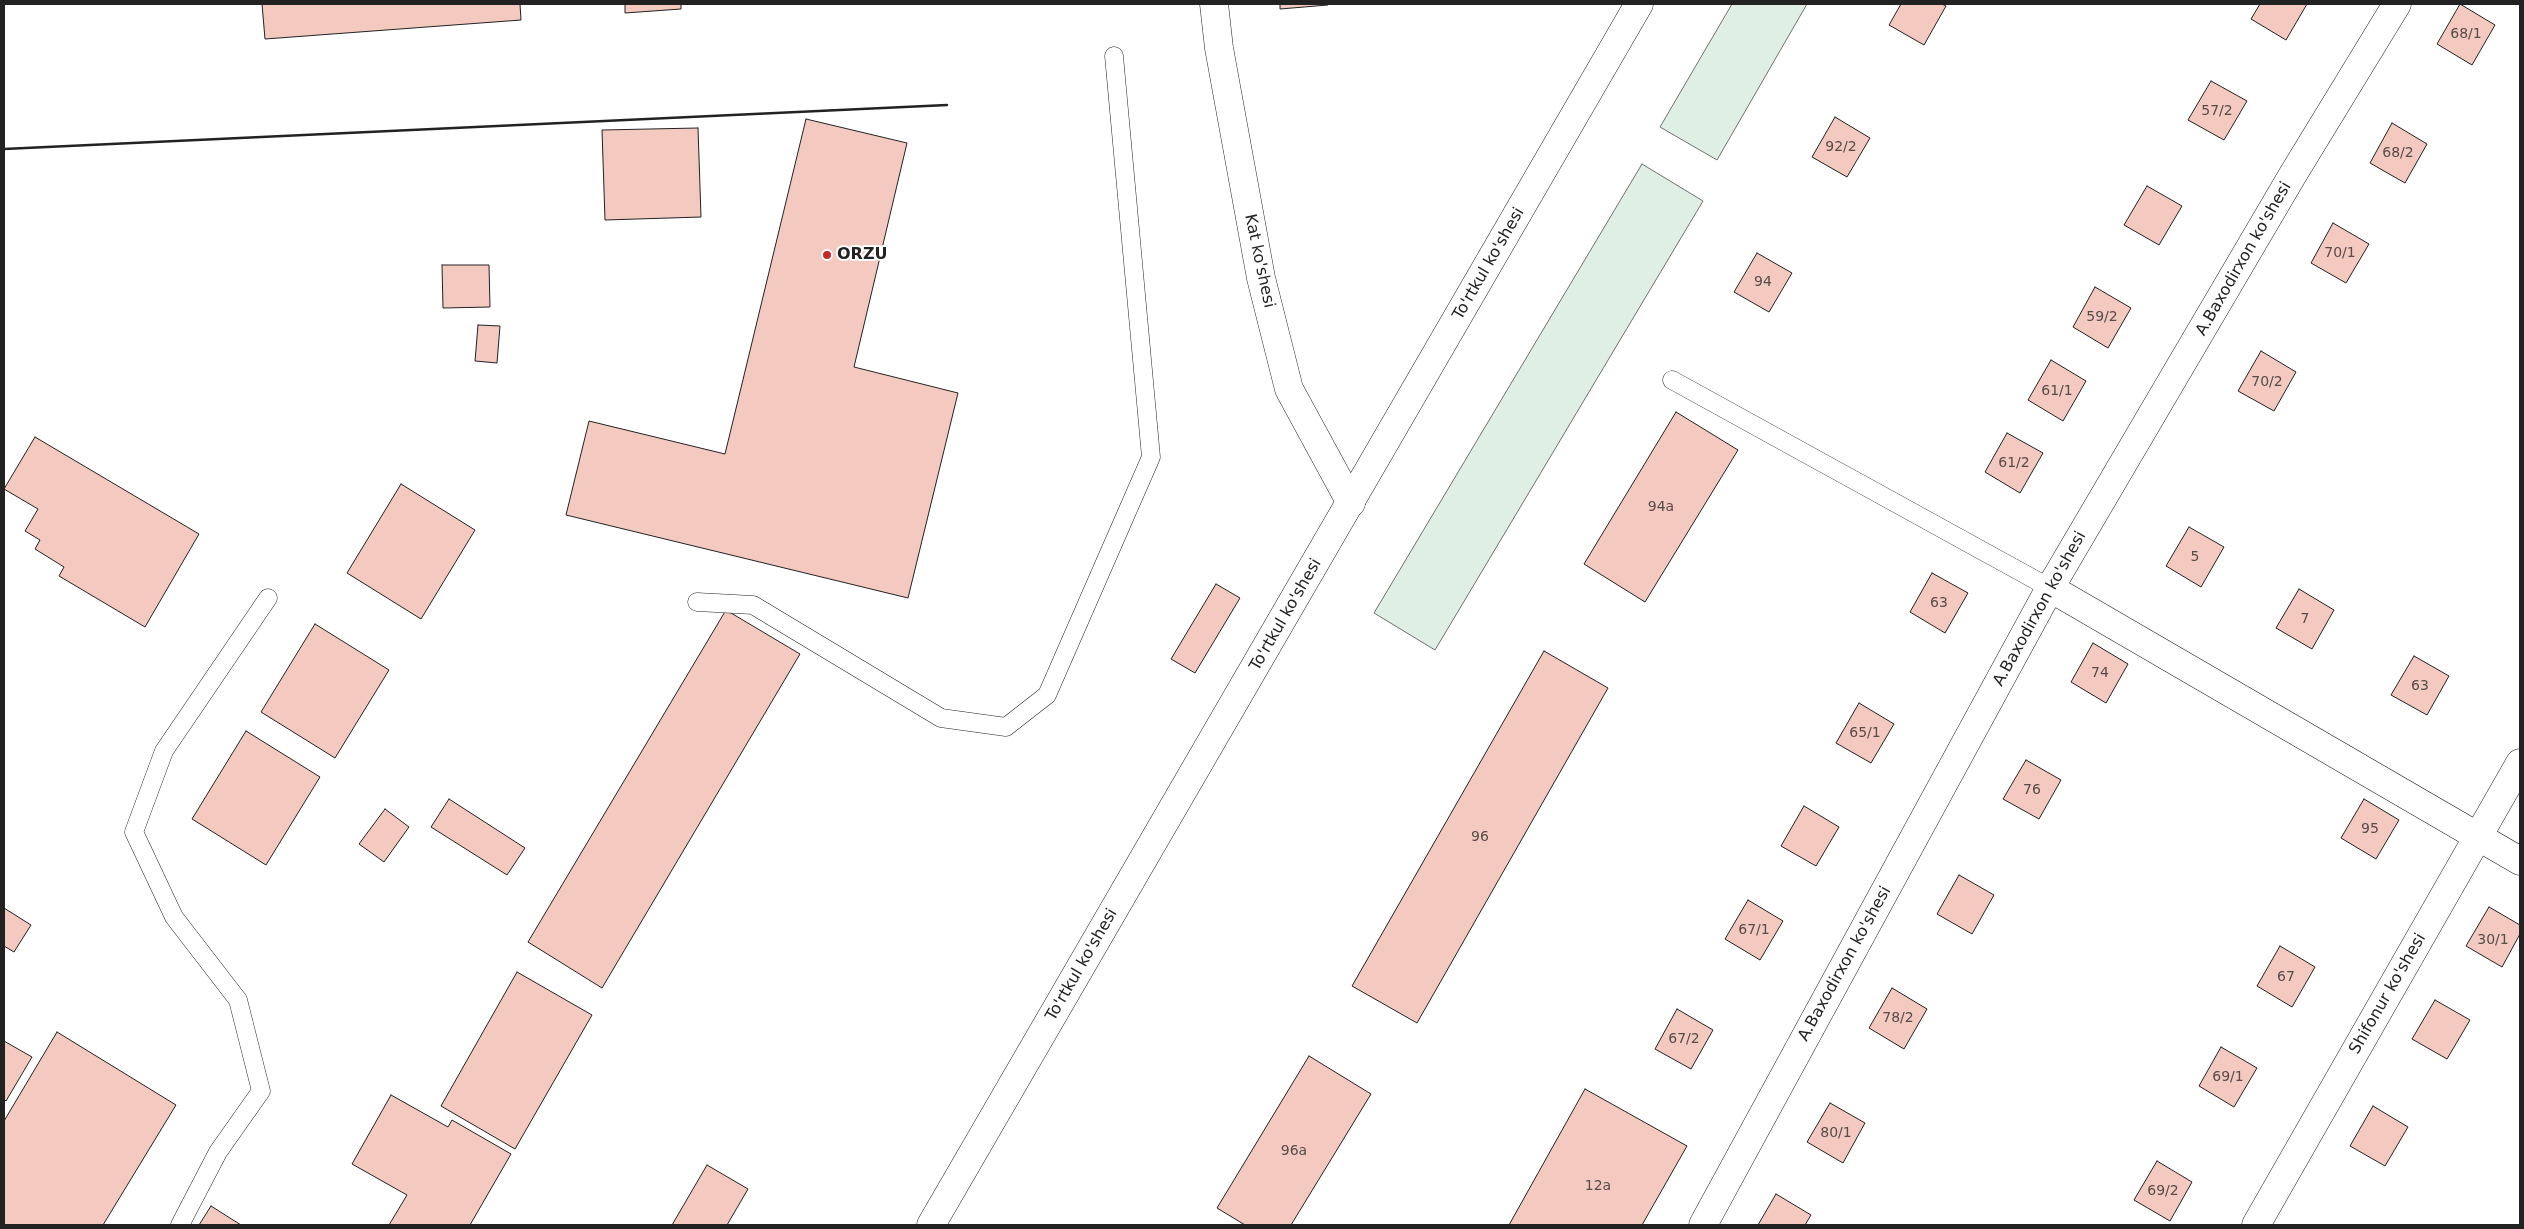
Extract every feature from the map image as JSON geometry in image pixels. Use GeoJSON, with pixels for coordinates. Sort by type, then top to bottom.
{"type":"FeatureCollection","features":[{"type":"Feature","properties":{"kind":"street","name":"Kat ko'shesi"},"geometry":{"type":"LineString","coordinates":[[1214,4],[1219,48],[1260,278],[1289,389],[1351,503]]}},
{"type":"Feature","properties":{"kind":"street","name":"To'rtkul ko'shesi"},"geometry":{"type":"LineString","coordinates":[[931,1225],[1639,4]]}},
{"type":"Feature","properties":{"kind":"street","name":"A.Baxodirxon ko'shesi"},"geometry":{"type":"LineString","coordinates":[[1703,1225],[2050,588],[2292,176],[2397,4]]}},
{"type":"Feature","properties":{"kind":"street"},"geometry":{"type":"LineString","coordinates":[[2050,588],[2520,861]]}},
{"type":"Feature","properties":{"kind":"street","name":"Shifonur ko'shesi"},"geometry":{"type":"LineString","coordinates":[[2256,1225],[2520,763]]}},
{"type":"Feature","properties":{"kind":"lane"},"geometry":{"type":"LineString","coordinates":[[697,602],[753,605],[942,718],[1006,727],[1047,694],[1151,458],[1114,56]]}},
{"type":"Feature","properties":{"kind":"lane"},"geometry":{"type":"LineString","coordinates":[[1672,380],[2050,588]]}},
{"type":"Feature","properties":{"kind":"lane"},"geometry":{"type":"LineString","coordinates":[[180,1225],[218,1152],[261,1091],[238,1000],[174,917],[134,832],[164,751],[268,598]]}},
{"type":"Feature","properties":{"kind":"green space"},"geometry":{"type":"Polygon","coordinates":[[[1732,4],[1807,4],[1717,160],[1660,127],[1732,4]]]}},
{"type":"Feature","properties":{"kind":"green space"},"geometry":{"type":"Polygon","coordinates":[[[1642,164],[1703,201],[1435,650],[1374,613],[1642,164]]]}},
{"type":"Feature","properties":{"kind":"building"},"geometry":{"type":"Polygon","coordinates":[[[262,4],[520,4],[521,20],[265,39],[262,4]]]}},
{"type":"Feature","properties":{"kind":"building"},"geometry":{"type":"Polygon","coordinates":[[[625,4],[681,4],[681,9],[625,13],[625,4]]]}},
{"type":"Feature","properties":{"kind":"building"},"geometry":{"type":"Polygon","coordinates":[[[1280,4],[1328,4],[1328,5],[1280,9],[1280,4]]]}},
{"type":"Feature","properties":{"kind":"building"},"geometry":{"type":"Polygon","coordinates":[[[1901,4],[1942,4],[1946,6],[1924,45],[1889,25],[1901,4]]]}},
{"type":"Feature","properties":{"kind":"building"},"geometry":{"type":"Polygon","coordinates":[[[2260,4],[2307,4],[2286,40],[2251,19],[2260,4]]]}},
{"type":"Feature","properties":{"kind":"building"},"geometry":{"type":"Polygon","coordinates":[[[2460,4],[2495,25],[2472,65],[2437,44],[2460,4]]]}},
{"type":"Feature","properties":{"kind":"building"},"geometry":{"type":"Polygon","coordinates":[[[2211,81],[2247,101],[2224,140],[2188,120],[2211,81]]]}},
{"type":"Feature","properties":{"kind":"building"},"geometry":{"type":"Polygon","coordinates":[[[1835,117],[1870,138],[1847,177],[1812,157],[1835,117]]]}},
{"type":"Feature","properties":{"kind":"building","name":"ORZU"},"geometry":{"type":"Polygon","coordinates":[[[806,119],[907,143],[854,367],[958,393],[908,598],[566,515],[589,421],[725,454],[806,119]]]}},
{"type":"Feature","properties":{"kind":"building"},"geometry":{"type":"Polygon","coordinates":[[[2392,123],[2427,144],[2405,183],[2370,163],[2392,123]]]}},
{"type":"Feature","properties":{"kind":"building"},"geometry":{"type":"Polygon","coordinates":[[[698,128],[701,217],[605,220],[602,130],[698,128]]]}},
{"type":"Feature","properties":{"kind":"building"},"geometry":{"type":"Polygon","coordinates":[[[2147,186],[2182,206],[2159,245],[2124,225],[2147,186]]]}},
{"type":"Feature","properties":{"kind":"building"},"geometry":{"type":"Polygon","coordinates":[[[2333,223],[2369,244],[2346,283],[2311,263],[2333,223]]]}},
{"type":"Feature","properties":{"kind":"building"},"geometry":{"type":"Polygon","coordinates":[[[1757,253],[1792,273],[1769,312],[1734,292],[1757,253]]]}},
{"type":"Feature","properties":{"kind":"building"},"geometry":{"type":"Polygon","coordinates":[[[442,265],[489,265],[490,307],[443,308],[442,265]]]}},
{"type":"Feature","properties":{"kind":"building"},"geometry":{"type":"Polygon","coordinates":[[[2095,287],[2131,308],[2108,348],[2073,327],[2095,287]]]}},
{"type":"Feature","properties":{"kind":"building"},"geometry":{"type":"Polygon","coordinates":[[[478,325],[500,326],[497,363],[475,361],[478,325]]]}},
{"type":"Feature","properties":{"kind":"building"},"geometry":{"type":"Polygon","coordinates":[[[2261,351],[2296,372],[2274,411],[2238,391],[2261,351]]]}},
{"type":"Feature","properties":{"kind":"building"},"geometry":{"type":"Polygon","coordinates":[[[2051,360],[2086,381],[2063,421],[2028,400],[2051,360]]]}},
{"type":"Feature","properties":{"kind":"building"},"geometry":{"type":"Polygon","coordinates":[[[1676,412],[1738,450],[1645,602],[1584,564],[1676,412]]]}},
{"type":"Feature","properties":{"kind":"building"},"geometry":{"type":"Polygon","coordinates":[[[2007,433],[2043,453],[2020,493],[1985,472],[2007,433]]]}},
{"type":"Feature","properties":{"kind":"building"},"geometry":{"type":"Polygon","coordinates":[[[35,437],[199,534],[145,627],[59,576],[64,567],[35,549],[40,540],[25,531],[38,509],[4,489],[35,437]]]}},
{"type":"Feature","properties":{"kind":"building"},"geometry":{"type":"Polygon","coordinates":[[[401,484],[475,530],[421,619],[347,573],[401,484]]]}},
{"type":"Feature","properties":{"kind":"building"},"geometry":{"type":"Polygon","coordinates":[[[2189,527],[2224,547],[2201,587],[2166,566],[2189,527]]]}},
{"type":"Feature","properties":{"kind":"building"},"geometry":{"type":"Polygon","coordinates":[[[1932,573],[1968,593],[1945,633],[1910,612],[1932,573]]]}},
{"type":"Feature","properties":{"kind":"building"},"geometry":{"type":"Polygon","coordinates":[[[1216,584],[1240,598],[1195,673],[1171,659],[1216,584]]]}},
{"type":"Feature","properties":{"kind":"building"},"geometry":{"type":"Polygon","coordinates":[[[2299,589],[2334,610],[2312,649],[2276,628],[2299,589]]]}},
{"type":"Feature","properties":{"kind":"building"},"geometry":{"type":"Polygon","coordinates":[[[726,610],[800,654],[602,988],[528,942],[726,610]]]}},
{"type":"Feature","properties":{"kind":"building"},"geometry":{"type":"Polygon","coordinates":[[[315,624],[389,670],[335,758],[261,712],[315,624]]]}},
{"type":"Feature","properties":{"kind":"building"},"geometry":{"type":"Polygon","coordinates":[[[2093,643],[2128,664],[2106,703],[2071,682],[2093,643]]]}},
{"type":"Feature","properties":{"kind":"building"},"geometry":{"type":"Polygon","coordinates":[[[1544,651],[1608,688],[1417,1023],[1352,986],[1544,651]]]}},
{"type":"Feature","properties":{"kind":"building"},"geometry":{"type":"Polygon","coordinates":[[[2414,656],[2449,676],[2427,715],[2391,695],[2414,656]]]}},
{"type":"Feature","properties":{"kind":"building"},"geometry":{"type":"Polygon","coordinates":[[[1859,703],[1894,724],[1871,763],[1836,743],[1859,703]]]}},
{"type":"Feature","properties":{"kind":"building"},"geometry":{"type":"Polygon","coordinates":[[[246,731],[320,777],[266,865],[192,819],[246,731]]]}},
{"type":"Feature","properties":{"kind":"building"},"geometry":{"type":"Polygon","coordinates":[[[2026,760],[2061,780],[2039,819],[2003,799],[2026,760]]]}},
{"type":"Feature","properties":{"kind":"building"},"geometry":{"type":"Polygon","coordinates":[[[449,799],[525,848],[507,875],[431,827],[449,799]]]}},
{"type":"Feature","properties":{"kind":"building"},"geometry":{"type":"Polygon","coordinates":[[[2364,799],[2399,820],[2376,859],[2341,838],[2364,799]]]}},
{"type":"Feature","properties":{"kind":"building"},"geometry":{"type":"Polygon","coordinates":[[[1804,806],[1839,827],[1816,866],[1781,846],[1804,806]]]}},
{"type":"Feature","properties":{"kind":"building"},"geometry":{"type":"Polygon","coordinates":[[[385,809],[409,827],[384,862],[359,844],[385,809]]]}},
{"type":"Feature","properties":{"kind":"building"},"geometry":{"type":"Polygon","coordinates":[[[1959,875],[1994,895],[1972,934],[1937,914],[1959,875]]]}},
{"type":"Feature","properties":{"kind":"building"},"geometry":{"type":"Polygon","coordinates":[[[1748,900],[1783,921],[1760,960],[1725,939],[1748,900]]]}},
{"type":"Feature","properties":{"kind":"building"},"geometry":{"type":"Polygon","coordinates":[[[2489,907],[2520,925],[2520,934],[2502,967],[2466,946],[2489,907]]]}},
{"type":"Feature","properties":{"kind":"building"},"geometry":{"type":"Polygon","coordinates":[[[4,908],[31,925],[14,952],[4,946],[4,908]]]}},
{"type":"Feature","properties":{"kind":"building"},"geometry":{"type":"Polygon","coordinates":[[[2280,946],[2315,967],[2292,1007],[2257,986],[2280,946]]]}},
{"type":"Feature","properties":{"kind":"building"},"geometry":{"type":"Polygon","coordinates":[[[517,972],[592,1015],[515,1149],[441,1106],[517,972]]]}},
{"type":"Feature","properties":{"kind":"building"},"geometry":{"type":"Polygon","coordinates":[[[1892,988],[1927,1009],[1904,1049],[1869,1028],[1892,988]]]}},
{"type":"Feature","properties":{"kind":"building"},"geometry":{"type":"Polygon","coordinates":[[[2435,1000],[2470,1020],[2447,1059],[2412,1039],[2435,1000]]]}},
{"type":"Feature","properties":{"kind":"building"},"geometry":{"type":"Polygon","coordinates":[[[1677,1009],[1713,1030],[1691,1069],[1655,1049],[1677,1009]]]}},
{"type":"Feature","properties":{"kind":"building"},"geometry":{"type":"Polygon","coordinates":[[[57,1032],[176,1105],[103,1225],[4,1225],[4,1121],[57,1032]]]}},
{"type":"Feature","properties":{"kind":"building"},"geometry":{"type":"Polygon","coordinates":[[[4,1041],[32,1057],[6,1101],[4,1099],[4,1041]]]}},
{"type":"Feature","properties":{"kind":"building"},"geometry":{"type":"Polygon","coordinates":[[[2221,1047],[2257,1068],[2234,1107],[2199,1086],[2221,1047]]]}},
{"type":"Feature","properties":{"kind":"building"},"geometry":{"type":"Polygon","coordinates":[[[1309,1056],[1371,1094],[1291,1225],[1245,1225],[1217,1208],[1309,1056]]]}},
{"type":"Feature","properties":{"kind":"building"},"geometry":{"type":"Polygon","coordinates":[[[1585,1089],[1687,1146],[1642,1225],[1509,1225],[1585,1089]]]}},
{"type":"Feature","properties":{"kind":"building"},"geometry":{"type":"Polygon","coordinates":[[[391,1095],[448,1127],[452,1120],[511,1154],[470,1225],[389,1225],[407,1195],[352,1164],[391,1095]]]}},
{"type":"Feature","properties":{"kind":"building"},"geometry":{"type":"Polygon","coordinates":[[[1830,1103],[1865,1123],[1843,1163],[1807,1142],[1830,1103]]]}},
{"type":"Feature","properties":{"kind":"building"},"geometry":{"type":"Polygon","coordinates":[[[2373,1106],[2408,1127],[2385,1166],[2350,1146],[2373,1106]]]}},
{"type":"Feature","properties":{"kind":"building"},"geometry":{"type":"Polygon","coordinates":[[[2157,1161],[2192,1182],[2170,1221],[2134,1200],[2157,1161]]]}},
{"type":"Feature","properties":{"kind":"building"},"geometry":{"type":"Polygon","coordinates":[[[707,1165],[748,1189],[727,1225],[672,1225],[707,1165]]]}},
{"type":"Feature","properties":{"kind":"building"},"geometry":{"type":"Polygon","coordinates":[[[1776,1194],[1811,1215],[1805,1225],[1758,1225],[1776,1194]]]}},
{"type":"Feature","properties":{"kind":"building"},"geometry":{"type":"Polygon","coordinates":[[[211,1206],[241,1225],[199,1225],[211,1206]]]}},
{"type":"Feature","properties":{"kind":"wall"},"geometry":{"type":"LineString","coordinates":[[4,149],[947,105]]}},
{"type":"Feature","properties":{"kind":"place","name":"ORZU"},"geometry":{"type":"Point","coordinates":[827,255]}}]}
